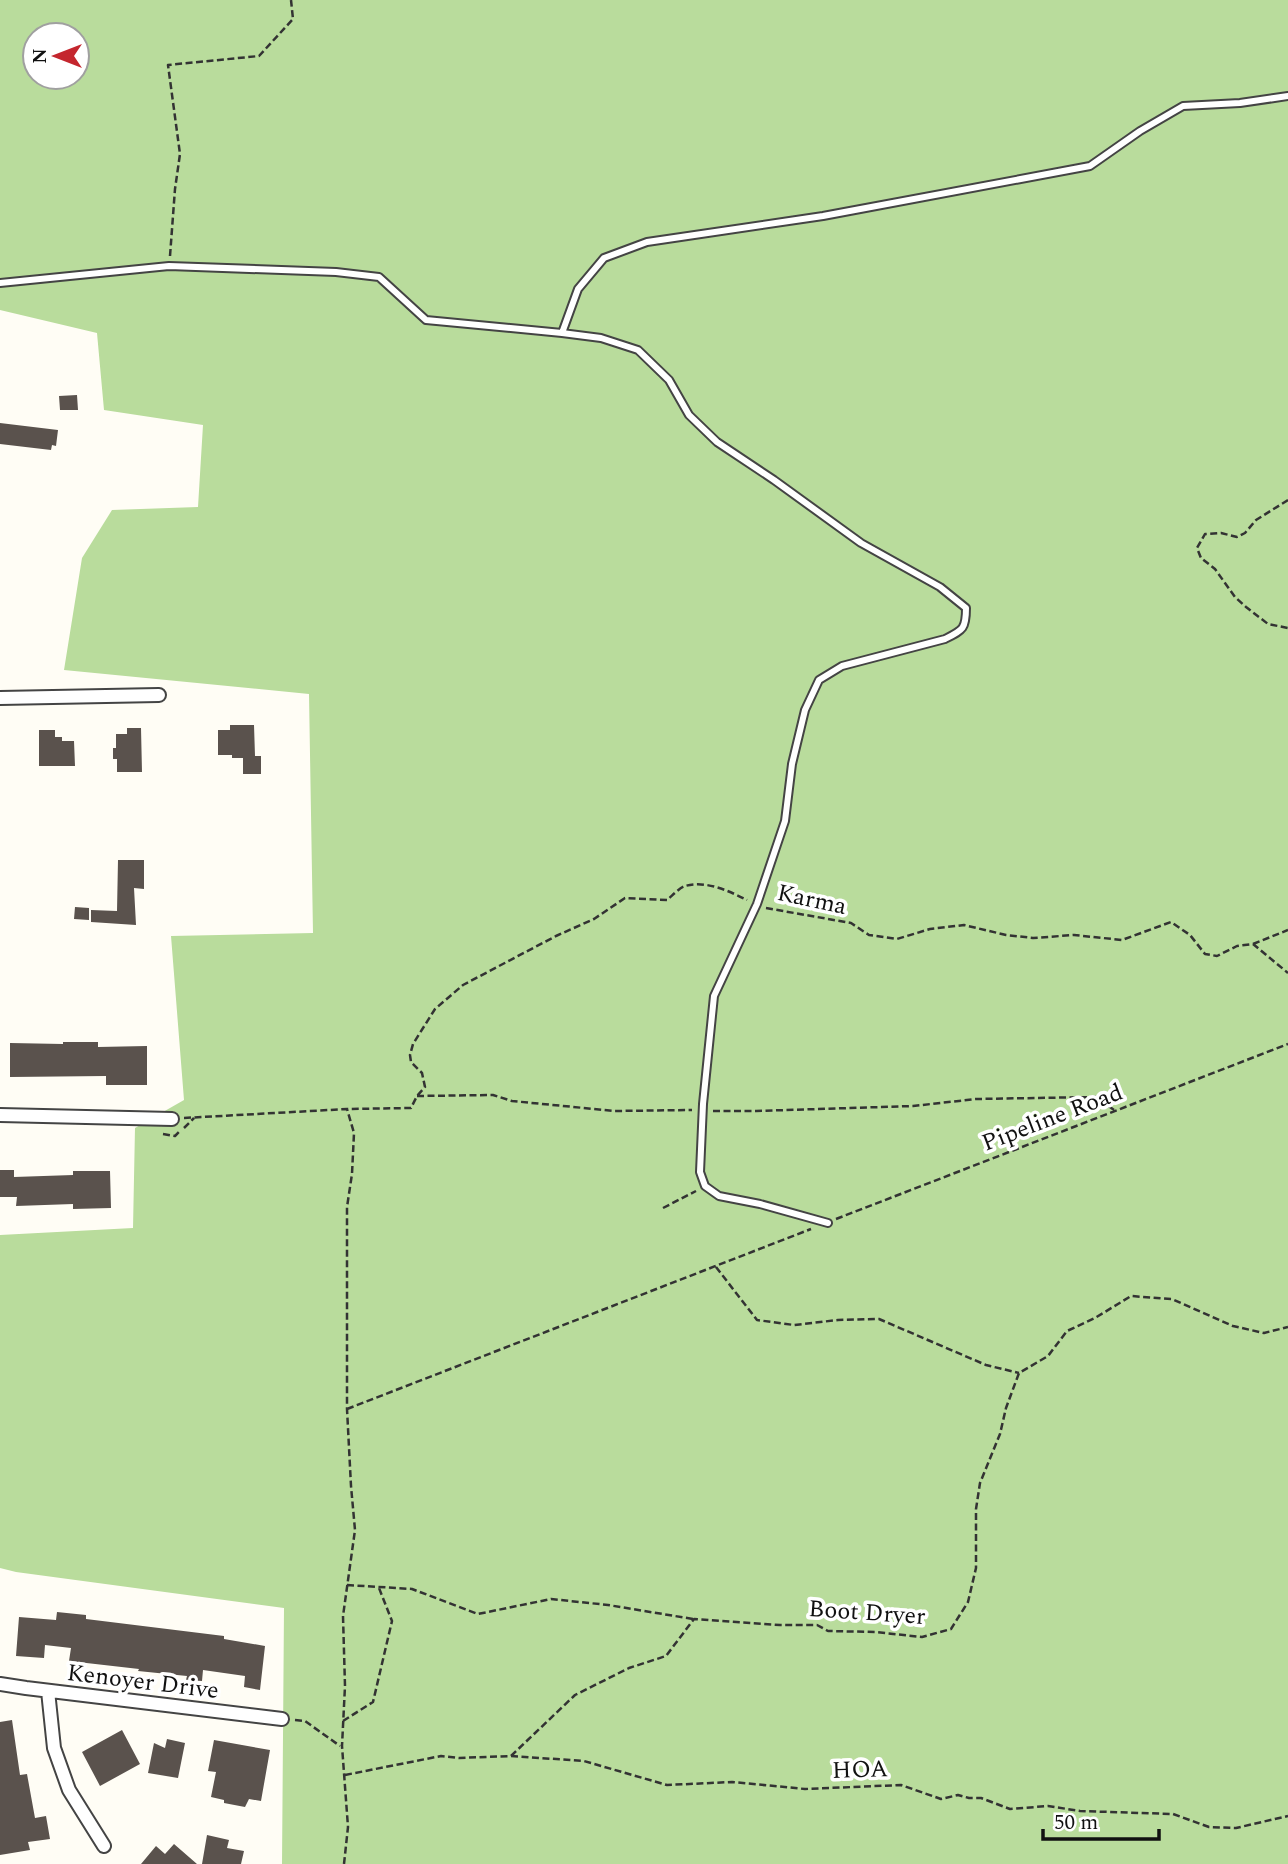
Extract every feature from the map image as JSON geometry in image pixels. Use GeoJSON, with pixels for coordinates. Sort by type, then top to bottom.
{"type":"FeatureCollection","features":[{"type":"Feature","properties":{"kind":"street"},"geometry":{"type":"LineString","coordinates":[[0,698],[159,695]]}},
{"type":"Feature","properties":{"kind":"street"},"geometry":{"type":"LineString","coordinates":[[0,1115],[172,1119]]}},
{"type":"Feature","properties":{"kind":"street","name":"Kenoyer Drive"},"geometry":{"type":"LineString","coordinates":[[0,1684],[282,1719]]}},
{"type":"Feature","properties":{"kind":"street"},"geometry":{"type":"LineString","coordinates":[[48,1691],[54,1748],[69,1790],[104,1846]]}},
{"type":"Feature","properties":{"kind":"lane"},"geometry":{"type":"LineString","coordinates":[[562,333],[578,289],[604,258],[647,242],[823,216],[1090,166],[1140,131],[1183,106],[1240,103],[1288,96]]}},
{"type":"Feature","properties":{"kind":"lane"},"geometry":{"type":"LineString","coordinates":[[0,283],[169,266],[336,272],[379,277],[426,320],[601,338],[638,350],[669,380],[690,415],[718,442],[861,543],[940,587],[966,608],[966,622],[961,631],[945,639],[842,666],[819,680],[805,710],[792,764],[785,821],[757,904],[714,996],[700,1172],[705,1186],[719,1196],[828,1223]]}},
{"type":"Feature","properties":{"kind":"path"},"geometry":{"type":"LineString","coordinates":[[169,266],[180,154],[167,65],[258,56],[293,19],[291,0]]}},
{"type":"Feature","properties":{"kind":"path"},"geometry":{"type":"LineString","coordinates":[[1288,500],[1256,520],[1245,533],[1237,537],[1221,533],[1205,534],[1198,548],[1201,558],[1216,569],[1235,597],[1246,607],[1268,624],[1288,628]]}},
{"type":"Feature","properties":{"kind":"path","name":"Karma"},"geometry":{"type":"LineString","coordinates":[[417,1096],[425,1087],[422,1073],[411,1062],[412,1044],[435,1009],[463,985],[594,919],[625,898],[667,900],[683,887],[704,884],[728,891],[765,908],[851,923],[869,935],[897,939],[930,929],[964,925],[1033,938],[1074,935],[1122,940],[1171,922],[1190,935],[1205,954],[1217,956],[1237,946],[1252,944]]}},
{"type":"Feature","properties":{"kind":"path"},"geometry":{"type":"LineString","coordinates":[[1288,930],[1252,944],[1288,973]]}},
{"type":"Feature","properties":{"kind":"path","name":"Pipeline Road"},"geometry":{"type":"LineString","coordinates":[[347,1409],[1288,1044]]}},
{"type":"Feature","properties":{"kind":"path"},"geometry":{"type":"LineString","coordinates":[[172,1119],[411,1108],[417,1096],[493,1095],[512,1101],[615,1111],[782,1111],[913,1106],[976,1099],[1096,1097],[1115,1111]]}},
{"type":"Feature","properties":{"kind":"path"},"geometry":{"type":"LineString","coordinates":[[344,1864],[348,1827],[342,1746],[345,1686],[343,1616],[355,1530],[347,1409],[347,1207],[354,1133],[347,1109]]}},
{"type":"Feature","properties":{"kind":"path"},"geometry":{"type":"LineString","coordinates":[[663,1208],[705,1186]]}},
{"type":"Feature","properties":{"kind":"path"},"geometry":{"type":"LineString","coordinates":[[715,1266],[757,1320],[794,1325],[879,1319],[986,1365],[1019,1373],[1048,1356],[1067,1331],[1131,1296],[1172,1299],[1233,1326],[1254,1331],[1264,1332],[1288,1327]]}},
{"type":"Feature","properties":{"kind":"path","name":"Boot Dryer"},"geometry":{"type":"LineString","coordinates":[[347,1585],[412,1589],[478,1614],[551,1600],[608,1605],[694,1619],[817,1625],[828,1631],[922,1637],[951,1629],[968,1602],[976,1568],[976,1509],[981,1483],[1019,1373]]}},
{"type":"Feature","properties":{"kind":"path"},"geometry":{"type":"LineString","coordinates":[[343,1721],[373,1702],[392,1621],[379,1588]]}},
{"type":"Feature","properties":{"kind":"path"},"geometry":{"type":"LineString","coordinates":[[345,1775],[441,1756],[478,1759],[511,1756],[575,1695],[629,1668],[666,1656],[694,1619]]}},
{"type":"Feature","properties":{"kind":"path"},"geometry":{"type":"LineString","coordinates":[[282,1719],[305,1721],[342,1746]]}},
{"type":"Feature","properties":{"kind":"path","name":"HOA"},"geometry":{"type":"LineString","coordinates":[[511,1756],[584,1761],[667,1785],[732,1782],[805,1789],[901,1785],[941,1800],[958,1795],[981,1798],[1010,1809],[1048,1806],[1080,1811],[1173,1814],[1209,1826],[1236,1828],[1288,1816]]}},
{"type":"Feature","properties":{"kind":"green space"},"geometry":{"type":"Polygon","coordinates":[[[0,0],[1288,0],[1288,1864],[282,1864],[284,1608],[0,1568],[0,1235],[133,1228],[135,1128],[184,1100],[171,936],[313,933],[309,694],[64,670],[82,558],[112,510],[198,507],[203,425],[104,410],[97,333],[0,310],[0,0]]]}},
{"type":"Feature","properties":{"kind":"building"},"geometry":{"type":"Polygon","coordinates":[[[77,395],[78,410],[60,410],[59,396],[77,395]]]}},
{"type":"Feature","properties":{"kind":"building"},"geometry":{"type":"Polygon","coordinates":[[[0,423],[58,430],[56,446],[52,445],[51,450],[0,444],[0,423]]]}},
{"type":"Feature","properties":{"kind":"building"},"geometry":{"type":"Polygon","coordinates":[[[230,725],[254,725],[255,756],[261,756],[261,774],[243,774],[243,758],[218,755],[218,730],[230,730],[230,725]]]}},
{"type":"Feature","properties":{"kind":"building"},"geometry":{"type":"Polygon","coordinates":[[[127,728],[141,728],[142,772],[117,772],[117,759],[113,759],[116,734],[127,734],[127,728]]]}},
{"type":"Feature","properties":{"kind":"building"},"geometry":{"type":"Polygon","coordinates":[[[39,730],[55,730],[55,737],[62,737],[62,741],[74,741],[75,766],[39,766],[39,730]]]}},
{"type":"Feature","properties":{"kind":"building"},"geometry":{"type":"Polygon","coordinates":[[[118,860],[144,860],[144,889],[134,888],[136,925],[91,922],[91,910],[117,911],[118,860]]]}},
{"type":"Feature","properties":{"kind":"building"},"geometry":{"type":"Polygon","coordinates":[[[75,907],[89,908],[89,920],[74,919],[75,907]]]}},
{"type":"Feature","properties":{"kind":"building"},"geometry":{"type":"Polygon","coordinates":[[[98,1042],[98,1047],[147,1046],[147,1085],[106,1085],[106,1076],[10,1077],[10,1043],[98,1042]]]}},
{"type":"Feature","properties":{"kind":"building"},"geometry":{"type":"Polygon","coordinates":[[[0,1170],[14,1170],[14,1177],[73,1175],[73,1171],[110,1171],[111,1208],[73,1209],[73,1204],[16,1206],[17,1197],[0,1197],[0,1170]]]}},
{"type":"Feature","properties":{"kind":"building"},"geometry":{"type":"Polygon","coordinates":[[[57,1612],[86,1615],[86,1619],[224,1636],[224,1639],[265,1646],[260,1690],[244,1687],[245,1676],[203,1670],[202,1681],[186,1680],[187,1676],[69,1661],[71,1648],[45,1645],[44,1658],[16,1656],[19,1617],[56,1620],[57,1612]]]}},
{"type":"Feature","properties":{"kind":"building"},"geometry":{"type":"Polygon","coordinates":[[[12,1720],[20,1775],[27,1774],[35,1818],[46,1816],[50,1839],[28,1842],[30,1850],[0,1855],[0,1722],[12,1720]]]}},
{"type":"Feature","properties":{"kind":"building"},"geometry":{"type":"Polygon","coordinates":[[[122,1730],[140,1764],[100,1786],[82,1752],[122,1730]]]}},
{"type":"Feature","properties":{"kind":"building"},"geometry":{"type":"Polygon","coordinates":[[[167,1739],[185,1743],[178,1778],[148,1773],[154,1743],[165,1748],[167,1739]]]}},
{"type":"Feature","properties":{"kind":"building"},"geometry":{"type":"Polygon","coordinates":[[[214,1740],[270,1750],[261,1801],[249,1799],[245,1807],[211,1797],[216,1772],[208,1771],[214,1740]]]}},
{"type":"Feature","properties":{"kind":"building"},"geometry":{"type":"Polygon","coordinates":[[[207,1835],[229,1840],[227,1848],[244,1851],[241,1864],[202,1864],[207,1835]]]}},
{"type":"Feature","properties":{"kind":"building"},"geometry":{"type":"Polygon","coordinates":[[[174,1844],[197,1864],[141,1864],[156,1846],[165,1854],[174,1844]]]}}]}
